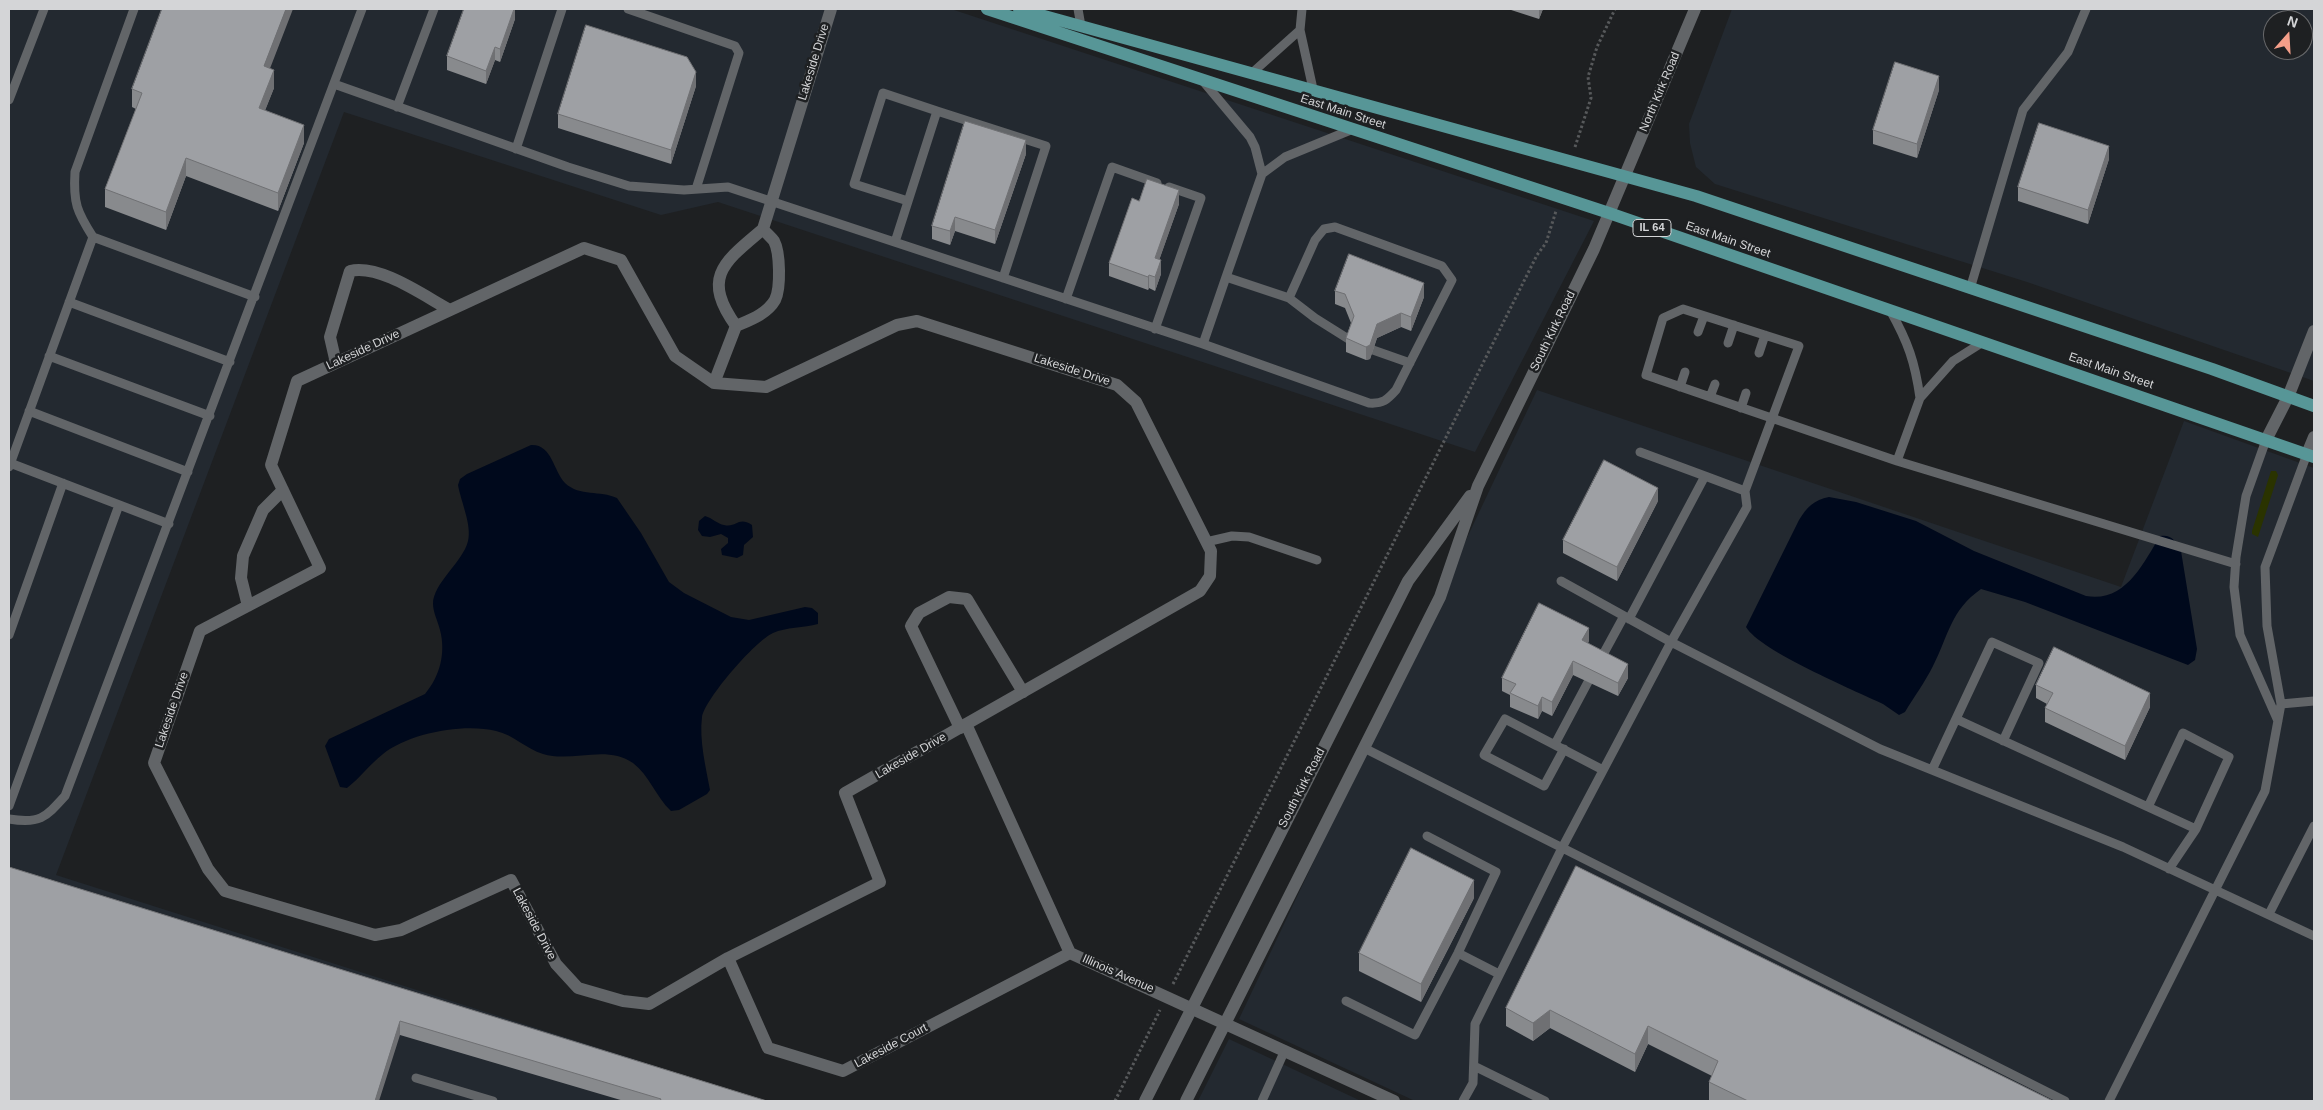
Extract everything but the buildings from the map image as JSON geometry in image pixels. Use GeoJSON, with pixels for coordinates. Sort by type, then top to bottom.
{"type":"FeatureCollection","features":[{"type":"Feature","properties":{"kind":"main road","name":"East Main Street"},"geometry":{"type":"LineString","coordinates":[[987,9],[1609,213],[2310,455]]}},
{"type":"Feature","properties":{"kind":"main road","name":"East Main Street"},"geometry":{"type":"LineString","coordinates":[[1019,9],[1696,196],[2212,369],[2314,406]]}},
{"type":"Feature","properties":{"kind":"street","name":"Lakeside Drive"},"geometry":{"type":"LineString","coordinates":[[763,229],[831,9]]}},
{"type":"Feature","properties":{"kind":"street","name":"North Kirk Road"},"geometry":{"type":"LineString","coordinates":[[1625,175],[1695,9]]}},
{"type":"Feature","properties":{"kind":"street","name":"South Kirk Road"},"geometry":{"type":"LineString","coordinates":[[1186,1101],[1440,597],[1478,486],[1609,213],[1625,175]]}},
{"type":"Feature","properties":{"kind":"street"},"geometry":{"type":"LineString","coordinates":[[714,383],[736,326],[761,314],[775,299],[779,272],[777,251],[774,241],[763,229],[737,250],[727,261],[721,274],[719,296],[726,312],[736,326]]}},
{"type":"Feature","properties":{"kind":"street","name":"Lakeside Drive"},"geometry":{"type":"LineString","coordinates":[[584,248],[621,260],[675,356],[714,383],[766,387],[897,325],[917,321],[1117,385],[1136,402],[1211,551],[1210,576],[1200,591],[845,793],[880,882],[728,958],[649,1004],[623,1001],[578,988],[556,964],[511,880],[401,930],[375,935],[225,891],[208,869],[154,763],[200,631],[320,568],[271,465],[297,381],[336,363],[584,248]]}},
{"type":"Feature","properties":{"kind":"street"},"geometry":{"type":"LineString","coordinates":[[336,363],[330,337],[350,271],[360,269],[382,274],[450,310]]}},
{"type":"Feature","properties":{"kind":"street"},"geometry":{"type":"LineString","coordinates":[[2266,440],[2288,397],[2314,331]]}},
{"type":"Feature","properties":{"kind":"street"},"geometry":{"type":"LineString","coordinates":[[2310,455],[2314,438]]}},
{"type":"Feature","properties":{"kind":"street","name":"South Kirk Road"},"geometry":{"type":"LineString","coordinates":[[1145,1101],[1408,581],[1478,486]]}},
{"type":"Feature","properties":{"kind":"street"},"geometry":{"type":"LineString","coordinates":[[248,606],[241,578],[243,556],[263,510],[283,490]]}},
{"type":"Feature","properties":{"kind":"street","name":"Illinois Avenue"},"geometry":{"type":"LineString","coordinates":[[1022,692],[967,599],[949,597],[919,612],[911,626],[963,726],[1070,953],[1225,1022],[1391,1101]]}},
{"type":"Feature","properties":{"kind":"street","name":"Lakeside Court"},"geometry":{"type":"LineString","coordinates":[[728,958],[768,1048],[843,1071],[1070,953]]}},
{"type":"Feature","properties":{"kind":"lane"},"geometry":{"type":"LineString","coordinates":[[9,100],[44,9]]}},
{"type":"Feature","properties":{"kind":"lane"},"geometry":{"type":"LineString","coordinates":[[134,9],[75,172],[74,189],[77,212],[93,238],[255,297]]}},
{"type":"Feature","properties":{"kind":"lane"},"geometry":{"type":"LineString","coordinates":[[9,819],[29,822],[47,816],[65,796],[255,297],[362,9]]}},
{"type":"Feature","properties":{"kind":"lane"},"geometry":{"type":"LineString","coordinates":[[397,107],[434,9]]}},
{"type":"Feature","properties":{"kind":"lane"},"geometry":{"type":"LineString","coordinates":[[516,149],[562,9]]}},
{"type":"Feature","properties":{"kind":"lane"},"geometry":{"type":"LineString","coordinates":[[628,9],[735,46],[739,53],[696,190]]}},
{"type":"Feature","properties":{"kind":"lane"},"geometry":{"type":"LineString","coordinates":[[1078,9],[1081,26]]}},
{"type":"Feature","properties":{"kind":"lane"},"geometry":{"type":"LineString","coordinates":[[1302,9],[1300,30],[1313,89]]}},
{"type":"Feature","properties":{"kind":"lane"},"geometry":{"type":"LineString","coordinates":[[1970,289],[2022,110],[2068,52],[2086,9]]}},
{"type":"Feature","properties":{"kind":"lane"},"geometry":{"type":"LineString","coordinates":[[1252,73],[1300,30]]}},
{"type":"Feature","properties":{"kind":"lane"},"geometry":{"type":"LineString","coordinates":[[1202,81],[1250,137],[1255,147],[1262,174],[1202,344]]}},
{"type":"Feature","properties":{"kind":"lane"},"geometry":{"type":"LineString","coordinates":[[334,84],[516,149],[630,186],[696,190],[728,187],[1202,344],[1368,403],[1379,404],[1386,402],[1396,390],[1452,280],[1442,266],[1335,227],[1324,229],[1315,240],[1289,298]]}},
{"type":"Feature","properties":{"kind":"lane"},"geometry":{"type":"LineString","coordinates":[[908,201],[854,184],[883,93],[1046,146],[1003,278]]}},
{"type":"Feature","properties":{"kind":"lane"},"geometry":{"type":"LineString","coordinates":[[895,242],[937,111]]}},
{"type":"Feature","properties":{"kind":"lane"},"geometry":{"type":"LineString","coordinates":[[1262,174],[1301,148],[1353,129]]}},
{"type":"Feature","properties":{"kind":"lane"},"geometry":{"type":"LineString","coordinates":[[1066,299],[1112,167],[1201,198],[1156,329]]}},
{"type":"Feature","properties":{"kind":"lane"},"geometry":{"type":"LineString","coordinates":[[93,238],[9,465],[63,483],[169,524]]}},
{"type":"Feature","properties":{"kind":"lane"},"geometry":{"type":"LineString","coordinates":[[1226,277],[1289,298],[1315,318],[1350,340]]}},
{"type":"Feature","properties":{"kind":"lane"},"geometry":{"type":"LineString","coordinates":[[69,302],[230,362]]}},
{"type":"Feature","properties":{"kind":"lane"},"geometry":{"type":"LineString","coordinates":[[1463,1101],[1474,1083],[1475,1024],[1562,848],[1603,770],[1671,642],[1747,507],[1745,491],[1773,418],[1799,346],[1683,309],[1663,318],[1646,375],[1680,386],[1741,408],[1773,418],[1896,461],[2236,564]]}},
{"type":"Feature","properties":{"kind":"lane"},"geometry":{"type":"LineString","coordinates":[[1890,310],[1908,344],[1917,374],[1920,398]]}},
{"type":"Feature","properties":{"kind":"lane"},"geometry":{"type":"LineString","coordinates":[[1698,332],[1704,316]]}},
{"type":"Feature","properties":{"kind":"lane"},"geometry":{"type":"LineString","coordinates":[[1728,342],[1734,325]]}},
{"type":"Feature","properties":{"kind":"lane"},"geometry":{"type":"LineString","coordinates":[[1759,353],[1765,335]]}},
{"type":"Feature","properties":{"kind":"lane"},"geometry":{"type":"LineString","coordinates":[[1896,461],[1920,398],[1953,361],[1983,342]]}},
{"type":"Feature","properties":{"kind":"lane"},"geometry":{"type":"LineString","coordinates":[[1373,350],[1410,363]]}},
{"type":"Feature","properties":{"kind":"lane"},"geometry":{"type":"LineString","coordinates":[[49,356],[210,416]]}},
{"type":"Feature","properties":{"kind":"lane"},"geometry":{"type":"LineString","coordinates":[[1680,386],[1685,372]]}},
{"type":"Feature","properties":{"kind":"lane"},"geometry":{"type":"LineString","coordinates":[[1710,397],[1715,384]]}},
{"type":"Feature","properties":{"kind":"lane"},"geometry":{"type":"LineString","coordinates":[[1741,408],[1746,393]]}},
{"type":"Feature","properties":{"kind":"lane"},"geometry":{"type":"LineString","coordinates":[[29,412],[188,472]]}},
{"type":"Feature","properties":{"kind":"lane"},"geometry":{"type":"LineString","coordinates":[[2266,440],[2246,496],[2234,587],[2240,635],[2278,721]]}},
{"type":"Feature","properties":{"kind":"lane"},"geometry":{"type":"LineString","coordinates":[[1640,452],[1745,491]]}},
{"type":"Feature","properties":{"kind":"lane"},"geometry":{"type":"LineString","coordinates":[[2109,1101],[2218,890],[2265,791],[2282,704],[2267,626],[2265,567],[2310,455]]}},
{"type":"Feature","properties":{"kind":"lane"},"geometry":{"type":"LineString","coordinates":[[1599,663],[1627,618],[1705,476]]}},
{"type":"Feature","properties":{"kind":"lane"},"geometry":{"type":"LineString","coordinates":[[9,635],[63,483]]}},
{"type":"Feature","properties":{"kind":"lane"},"geometry":{"type":"LineString","coordinates":[[9,806],[119,505]]}},
{"type":"Feature","properties":{"kind":"lane"},"geometry":{"type":"LineString","coordinates":[[1206,542],[1232,536],[1249,537],[1317,560]]}},
{"type":"Feature","properties":{"kind":"lane"},"geometry":{"type":"LineString","coordinates":[[1561,581],[1671,642],[1880,749],[2098,836],[2314,936]]}},
{"type":"Feature","properties":{"kind":"lane"},"geometry":{"type":"LineString","coordinates":[[1932,770],[1992,642],[2038,663],[2003,741]]}},
{"type":"Feature","properties":{"kind":"lane"},"geometry":{"type":"LineString","coordinates":[[1555,744],[1588,682]]}},
{"type":"Feature","properties":{"kind":"lane"},"geometry":{"type":"LineString","coordinates":[[2282,704],[2314,701]]}},
{"type":"Feature","properties":{"kind":"lane"},"geometry":{"type":"LineString","coordinates":[[1564,749],[1544,786],[1484,755],[1504,719],[1555,744],[1603,770]]}},
{"type":"Feature","properties":{"kind":"lane"},"geometry":{"type":"LineString","coordinates":[[1956,719],[2196,829]]}},
{"type":"Feature","properties":{"kind":"lane"},"geometry":{"type":"LineString","coordinates":[[2148,807],[2183,734],[2229,757],[2196,829],[2169,869]]}},
{"type":"Feature","properties":{"kind":"lane"},"geometry":{"type":"LineString","coordinates":[[1364,748],[2065,1101]]}},
{"type":"Feature","properties":{"kind":"lane"},"geometry":{"type":"LineString","coordinates":[[2269,914],[2314,826]]}},
{"type":"Feature","properties":{"kind":"lane"},"geometry":{"type":"LineString","coordinates":[[1346,1001],[1415,1035],[1458,953],[1496,872],[1427,836]]}},
{"type":"Feature","properties":{"kind":"lane"},"geometry":{"type":"LineString","coordinates":[[1458,953],[1499,974]]}},
{"type":"Feature","properties":{"kind":"lane"},"geometry":{"type":"LineString","coordinates":[[1262,1101],[1284,1050]]}},
{"type":"Feature","properties":{"kind":"lane"},"geometry":{"type":"LineString","coordinates":[[1474,1066],[1545,1101]]}},
{"type":"Feature","properties":{"kind":"lane"},"geometry":{"type":"LineString","coordinates":[[416,1078],[493,1101]]}},
{"type":"Feature","properties":{"kind":"path"},"geometry":{"type":"LineString","coordinates":[[1581,128],[1591,98],[1588,77],[1597,47],[1615,9]]}},
{"type":"Feature","properties":{"kind":"path"},"geometry":{"type":"LineString","coordinates":[[1115,1101],[1222,891],[1537,255],[1546,242]]}},
{"type":"Feature","properties":{"kind":"shaded area"},"geometry":{"type":"Polygon","coordinates":[[[9,9],[951,9],[1594,221],[1475,452],[718,202],[661,215],[344,112],[56,875],[765,1101],[9,1101],[9,9]]]}},
{"type":"Feature","properties":{"kind":"shaded area"},"geometry":{"type":"Polygon","coordinates":[[[1732,9],[2314,9],[2314,381],[2027,282],[1715,184],[1696,167],[1690,143],[1689,124],[1732,9]]]}},
{"type":"Feature","properties":{"kind":"shaded area"},"geometry":{"type":"Polygon","coordinates":[[[1537,390],[2121,587],[2184,421],[2314,468],[2314,1101],[1415,1101],[1239,1019],[1537,390]]]}},
{"type":"Feature","properties":{"kind":"shaded area"},"geometry":{"type":"Polygon","coordinates":[[[1229,1039],[1361,1101],[1198,1101],[1229,1039]]]}},
{"type":"Feature","properties":{"kind":"green space"},"geometry":{"type":"Polygon","coordinates":[[[2271,471],[2276,471],[2278,475],[2258,537],[2252,534],[2252,531],[2271,471]]]}},
{"type":"Feature","properties":{"kind":"water"},"geometry":{"type":"Polygon","coordinates":[[[531,445],[538,446],[548,453],[561,478],[571,487],[584,492],[604,494],[617,498],[641,533],[669,582],[684,593],[731,617],[749,620],[805,607],[812,608],[818,613],[818,624],[778,631],[765,638],[743,658],[712,697],[705,709],[701,726],[703,754],[710,790],[707,794],[679,810],[671,811],[639,768],[623,758],[600,754],[566,757],[543,754],[502,733],[483,729],[453,729],[407,740],[383,754],[347,788],[340,787],[325,746],[329,739],[425,694],[435,680],[442,656],[442,639],[433,607],[434,596],[465,549],[469,535],[469,528],[458,485],[460,479],[531,445]]]}},
{"type":"Feature","properties":{"kind":"water"},"geometry":{"type":"Polygon","coordinates":[[[1829,497],[1856,502],[1916,521],[1974,551],[2086,596],[2100,597],[2112,594],[2122,587],[2139,569],[2160,536],[2168,536],[2175,541],[2181,551],[2197,649],[2195,660],[2188,665],[2025,602],[1981,589],[1971,597],[1956,615],[1927,678],[1905,712],[1899,715],[1883,704],[1788,658],[1755,637],[1746,627],[1799,520],[1811,505],[1829,497]]]}},
{"type":"Feature","properties":{"kind":"water"},"geometry":{"type":"Polygon","coordinates":[[[705,516],[724,525],[744,522],[752,525],[753,537],[744,545],[743,555],[737,558],[722,555],[721,549],[728,543],[728,538],[721,534],[710,537],[702,536],[698,530],[699,521],[705,516]]]}}]}
